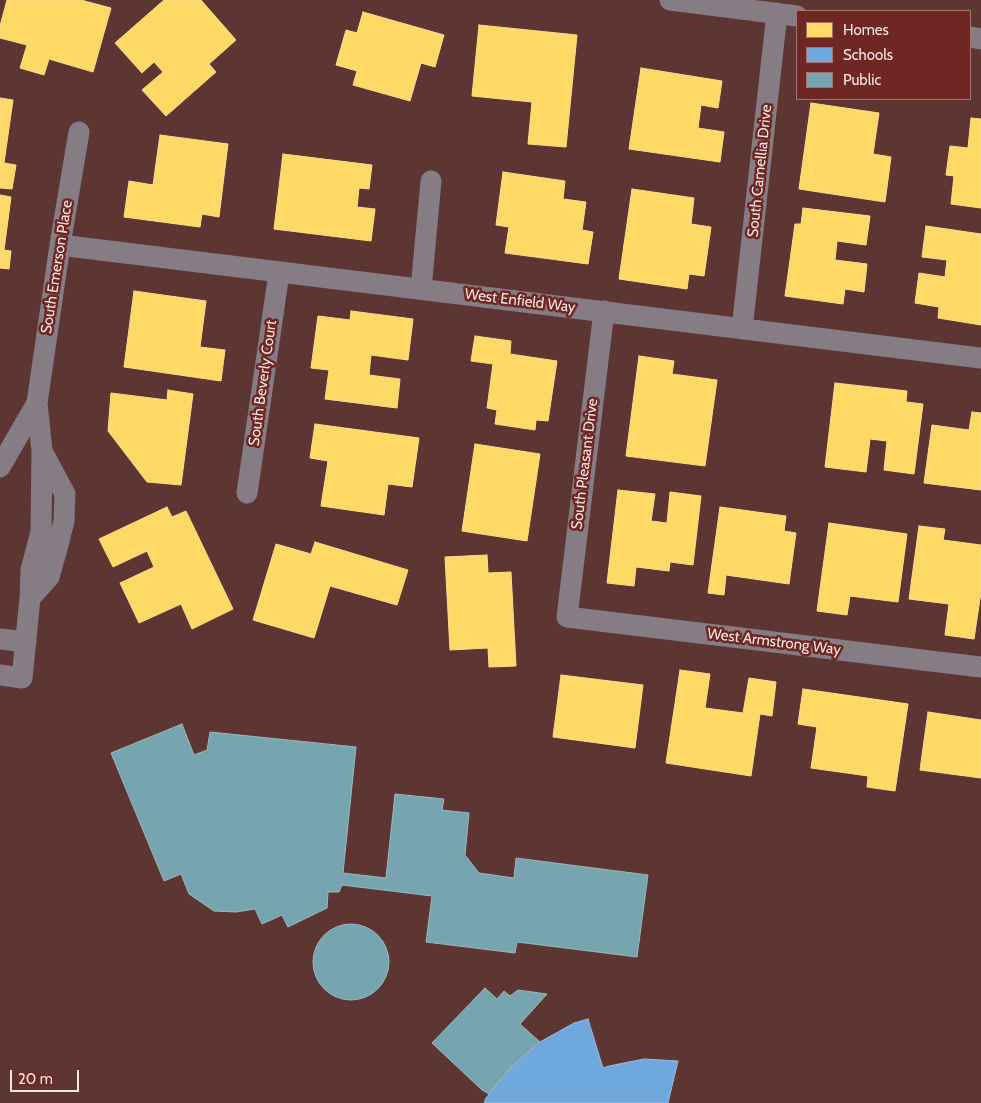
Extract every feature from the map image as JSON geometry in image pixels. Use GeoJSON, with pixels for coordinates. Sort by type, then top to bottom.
{"type":"FeatureCollection","features":[{"type":"Feature","properties":{"kind":"street"},"geometry":{"type":"LineString","coordinates":[[670,0],[787,15]]}},
{"type":"Feature","properties":{"kind":"street","name":"South Camellia Drive"},"geometry":{"type":"LineString","coordinates":[[742,329],[787,15]]}},
{"type":"Feature","properties":{"kind":"street","name":"South Emerson Place"},"geometry":{"type":"LineString","coordinates":[[0,676],[22,678],[31,570],[41,532],[42,451],[37,403],[79,132]]}},
{"type":"Feature","properties":{"kind":"street"},"geometry":{"type":"LineString","coordinates":[[421,289],[431,181]]}},
{"type":"Feature","properties":{"kind":"street","name":"West Enfield Way"},"geometry":{"type":"LineString","coordinates":[[60,245],[981,358]]}},
{"type":"Feature","properties":{"kind":"street","name":"South Beverly Court"},"geometry":{"type":"LineString","coordinates":[[247,493],[279,272]]}},
{"type":"Feature","properties":{"kind":"street","name":"South Pleasant Drive"},"geometry":{"type":"LineString","coordinates":[[567,617],[604,311]]}},
{"type":"Feature","properties":{"kind":"street","name":"South Emerson Place"},"geometry":{"type":"LineString","coordinates":[[0,467],[37,403]]}},
{"type":"Feature","properties":{"kind":"street","name":"West Armstrong Way"},"geometry":{"type":"LineString","coordinates":[[567,617],[981,668]]}},
{"type":"Feature","properties":{"kind":"street"},"geometry":{"type":"LineString","coordinates":[[0,639],[26,642]]}},
{"type":"Feature","properties":{"kind":"building: Homes"},"geometry":{"type":"Polygon","coordinates":[[[7,0],[81,0],[111,8],[93,72],[49,59],[44,75],[20,68],[27,45],[0,38],[0,26],[7,0]]]}},
{"type":"Feature","properties":{"kind":"building: Homes"},"geometry":{"type":"Polygon","coordinates":[[[164,0],[201,0],[236,40],[209,64],[216,72],[166,116],[142,90],[163,72],[154,62],[142,73],[115,43],[164,0]]]}},
{"type":"Feature","properties":{"kind":"building: Homes"},"geometry":{"type":"Polygon","coordinates":[[[363,12],[444,35],[435,67],[421,63],[410,101],[353,85],[357,71],[336,65],[346,30],[357,33],[363,12]]]}},
{"type":"Feature","properties":{"kind":"building: Homes"},"geometry":{"type":"Polygon","coordinates":[[[479,25],[577,35],[566,147],[528,144],[532,102],[472,96],[479,25]]]}},
{"type":"Feature","properties":{"kind":"building: Homes"},"geometry":{"type":"Polygon","coordinates":[[[641,68],[722,81],[718,108],[701,105],[698,128],[724,132],[720,162],[629,149],[641,68]]]}},
{"type":"Feature","properties":{"kind":"building: Homes"},"geometry":{"type":"Polygon","coordinates":[[[0,98],[13,100],[4,163],[16,165],[12,189],[0,188],[0,98]]]}},
{"type":"Feature","properties":{"kind":"building: Homes"},"geometry":{"type":"Polygon","coordinates":[[[811,103],[879,113],[873,154],[891,157],[885,202],[799,189],[811,103]]]}},
{"type":"Feature","properties":{"kind":"building: Homes"},"geometry":{"type":"Polygon","coordinates":[[[971,118],[981,119],[981,208],[951,204],[954,176],[946,175],[950,146],[968,148],[971,118]]]}},
{"type":"Feature","properties":{"kind":"building: Homes"},"geometry":{"type":"Polygon","coordinates":[[[160,135],[228,144],[219,217],[202,214],[200,227],[124,217],[129,181],[153,185],[160,135]]]}},
{"type":"Feature","properties":{"kind":"building: Homes"},"geometry":{"type":"Polygon","coordinates":[[[283,154],[372,165],[369,189],[359,188],[357,207],[375,209],[371,241],[274,229],[283,154]]]}},
{"type":"Feature","properties":{"kind":"building: Homes"},"geometry":{"type":"Polygon","coordinates":[[[503,172],[565,181],[563,199],[586,202],[582,230],[593,232],[588,264],[505,253],[509,227],[496,225],[503,172]]]}},
{"type":"Feature","properties":{"kind":"building: Homes"},"geometry":{"type":"Polygon","coordinates":[[[632,189],[694,198],[691,224],[711,227],[704,276],[689,274],[687,289],[619,279],[632,189]]]}},
{"type":"Feature","properties":{"kind":"building: Homes"},"geometry":{"type":"Polygon","coordinates":[[[0,195],[11,197],[4,250],[11,251],[9,269],[0,268],[0,195]]]}},
{"type":"Feature","properties":{"kind":"building: Homes"},"geometry":{"type":"Polygon","coordinates":[[[803,208],[870,216],[866,245],[837,241],[835,260],[867,264],[864,292],[845,289],[843,304],[785,296],[795,224],[801,224],[803,208]]]}},
{"type":"Feature","properties":{"kind":"building: Homes"},"geometry":{"type":"Polygon","coordinates":[[[926,226],[981,234],[981,325],[938,318],[939,307],[915,303],[919,273],[945,277],[947,260],[922,257],[926,226]]]}},
{"type":"Feature","properties":{"kind":"building: Homes"},"geometry":{"type":"Polygon","coordinates":[[[134,291],[206,301],[200,347],[225,350],[221,381],[124,367],[134,291]]]}},
{"type":"Feature","properties":{"kind":"building: Homes"},"geometry":{"type":"Polygon","coordinates":[[[351,311],[413,319],[408,360],[371,355],[369,375],[400,379],[397,408],[325,399],[329,370],[311,368],[318,316],[350,320],[351,311]]]}},
{"type":"Feature","properties":{"kind":"building: Homes"},"geometry":{"type":"Polygon","coordinates":[[[475,336],[511,341],[510,354],[557,361],[548,421],[536,420],[535,430],[495,424],[497,410],[487,408],[493,364],[471,361],[475,336]]]}},
{"type":"Feature","properties":{"kind":"building: Homes"},"geometry":{"type":"Polygon","coordinates":[[[639,356],[674,361],[672,374],[717,380],[705,466],[626,456],[639,356]]]}},
{"type":"Feature","properties":{"kind":"building: Homes"},"geometry":{"type":"Polygon","coordinates":[[[835,383],[907,391],[906,402],[923,404],[914,474],[884,470],[887,441],[870,439],[866,472],[825,467],[835,383]]]}},
{"type":"Feature","properties":{"kind":"building: Homes"},"geometry":{"type":"Polygon","coordinates":[[[168,390],[193,394],[181,485],[147,482],[108,431],[111,393],[167,400],[168,390]]]}},
{"type":"Feature","properties":{"kind":"building: Homes"},"geometry":{"type":"Polygon","coordinates":[[[972,412],[981,413],[981,490],[924,483],[932,425],[969,430],[972,412]]]}},
{"type":"Feature","properties":{"kind":"building: Homes"},"geometry":{"type":"Polygon","coordinates":[[[315,424],[419,438],[412,487],[388,484],[384,515],[321,506],[328,461],[310,458],[315,424]]]}},
{"type":"Feature","properties":{"kind":"building: Homes"},"geometry":{"type":"Polygon","coordinates":[[[475,444],[540,454],[527,541],[462,531],[475,444]]]}},
{"type":"Feature","properties":{"kind":"building: Homes"},"geometry":{"type":"Polygon","coordinates":[[[618,490],[655,494],[651,521],[667,523],[670,492],[701,496],[693,565],[670,562],[669,571],[636,567],[634,586],[607,583],[618,490]]]}},
{"type":"Feature","properties":{"kind":"building: Homes"},"geometry":{"type":"Polygon","coordinates":[[[167,507],[172,517],[186,511],[233,609],[192,629],[181,604],[139,623],[120,583],[154,567],[147,551],[113,567],[99,539],[167,507]]]}},
{"type":"Feature","properties":{"kind":"building: Homes"},"geometry":{"type":"Polygon","coordinates":[[[720,507],[786,516],[784,531],[796,533],[789,584],[726,575],[724,595],[708,593],[720,507]]]}},
{"type":"Feature","properties":{"kind":"building: Homes"},"geometry":{"type":"Polygon","coordinates":[[[829,523],[907,534],[898,602],[850,596],[847,615],[817,611],[829,523]]]}},
{"type":"Feature","properties":{"kind":"building: Homes"},"geometry":{"type":"Polygon","coordinates":[[[919,526],[945,529],[943,540],[981,545],[981,592],[974,639],[945,635],[949,604],[909,599],[919,526]]]}},
{"type":"Feature","properties":{"kind":"building: Homes"},"geometry":{"type":"Polygon","coordinates":[[[315,542],[408,570],[397,605],[330,586],[314,638],[253,620],[276,544],[311,554],[315,542]]]}},
{"type":"Feature","properties":{"kind":"building: Homes"},"geometry":{"type":"Polygon","coordinates":[[[487,555],[488,573],[511,572],[516,666],[489,667],[488,648],[450,650],[445,557],[487,555]]]}},
{"type":"Feature","properties":{"kind":"building: Homes"},"geometry":{"type":"Polygon","coordinates":[[[680,670],[710,674],[705,708],[743,713],[749,678],[776,682],[772,716],[760,714],[751,776],[666,763],[680,670]]]}},
{"type":"Feature","properties":{"kind":"building: Homes"},"geometry":{"type":"Polygon","coordinates":[[[561,675],[643,685],[635,748],[553,737],[561,675]]]}},
{"type":"Feature","properties":{"kind":"building: Homes"},"geometry":{"type":"Polygon","coordinates":[[[803,689],[908,704],[895,791],[867,787],[868,776],[811,768],[817,727],[798,724],[803,689]]]}},
{"type":"Feature","properties":{"kind":"building: Homes"},"geometry":{"type":"Polygon","coordinates":[[[928,712],[981,720],[981,778],[920,770],[928,712]]]}},
{"type":"Feature","properties":{"kind":"building: Schools"},"geometry":{"type":"Polygon","coordinates":[[[588,1019],[603,1068],[644,1059],[678,1061],[668,1103],[484,1103],[510,1068],[540,1042],[574,1023],[588,1019]]]}},
{"type":"Feature","properties":{"kind":"building: Public"},"geometry":{"type":"Polygon","coordinates":[[[182,724],[194,755],[207,750],[210,732],[356,747],[343,873],[386,878],[395,794],[444,799],[442,810],[469,813],[465,855],[479,873],[514,878],[516,858],[648,875],[637,957],[517,942],[515,953],[426,942],[432,896],[342,885],[339,892],[328,892],[327,908],[288,927],[282,915],[262,924],[255,909],[236,912],[214,911],[189,894],[181,874],[164,881],[111,753],[182,724]]]}},
{"type":"Feature","properties":{"kind":"building: Public"},"geometry":{"type":"Polygon","coordinates":[[[344,924],[358,924],[372,930],[383,941],[389,955],[386,977],[378,989],[358,1000],[344,1000],[330,994],[319,983],[313,969],[313,955],[319,941],[330,930],[344,924]]]}},
{"type":"Feature","properties":{"kind":"building: Public"},"geometry":{"type":"Polygon","coordinates":[[[485,988],[497,999],[504,991],[510,996],[518,990],[547,994],[520,1024],[540,1042],[510,1068],[489,1094],[482,1090],[432,1043],[485,988]]]}}]}
